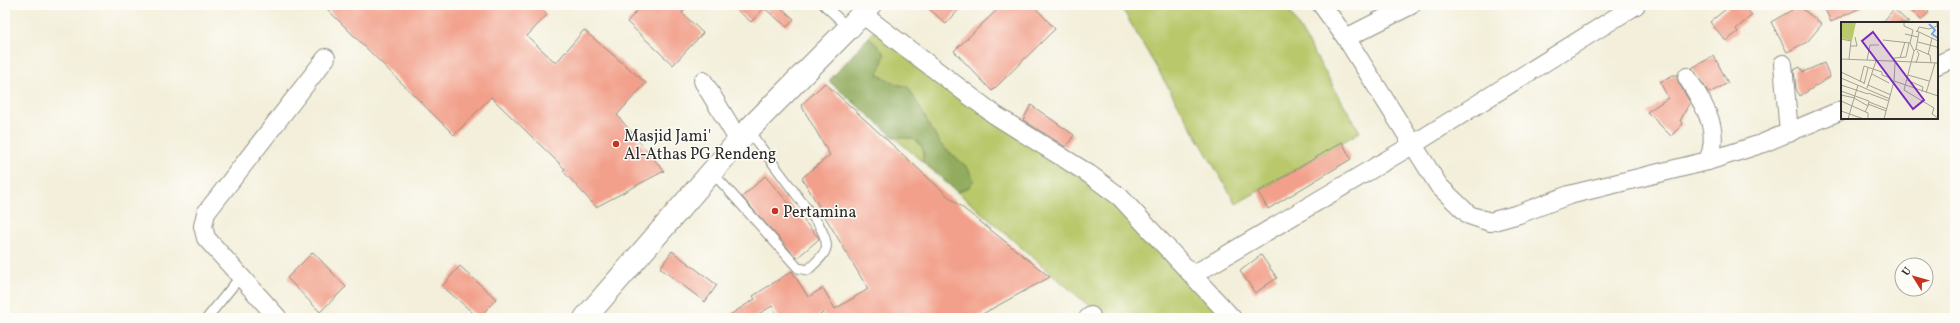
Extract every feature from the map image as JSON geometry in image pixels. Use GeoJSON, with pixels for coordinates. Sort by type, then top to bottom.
{"type":"FeatureCollection","features":[{"type":"Feature","properties":{"kind":"main road"},"geometry":{"type":"LineString","coordinates":[[586,318],[744,136],[860,16]]}},
{"type":"Feature","properties":{"kind":"street"},"geometry":{"type":"LineString","coordinates":[[1322,5],[1346,38],[1439,186],[1469,215],[1490,222],[1519,214],[1569,195],[1708,161],[1761,144],[1841,110]]}},
{"type":"Feature","properties":{"kind":"street"},"geometry":{"type":"LineString","coordinates":[[1346,38],[1411,5]]}},
{"type":"Feature","properties":{"kind":"street"},"geometry":{"type":"LineString","coordinates":[[1193,275],[1414,144],[1636,5]]}},
{"type":"Feature","properties":{"kind":"street"},"geometry":{"type":"LineString","coordinates":[[860,16],[995,115],[1089,174],[1120,197],[1232,318]]}},
{"type":"Feature","properties":{"kind":"street"},"geometry":{"type":"LineString","coordinates":[[1938,65],[1955,56]]}},
{"type":"Feature","properties":{"kind":"street"},"geometry":{"type":"LineString","coordinates":[[278,318],[242,276],[206,238],[203,226],[206,214],[326,58]]}},
{"type":"Feature","properties":{"kind":"street"},"geometry":{"type":"LineString","coordinates":[[1784,64],[1789,133]]}},
{"type":"Feature","properties":{"kind":"street"},"geometry":{"type":"LineString","coordinates":[[1686,77],[1711,120],[1714,141],[1713,150],[1708,161]]}},
{"type":"Feature","properties":{"kind":"street"},"geometry":{"type":"LineString","coordinates":[[703,81],[744,136]]}},
{"type":"Feature","properties":{"kind":"lane"},"geometry":{"type":"LineString","coordinates":[[824,5],[860,16]]}},
{"type":"Feature","properties":{"kind":"lane"},"geometry":{"type":"LineString","coordinates":[[713,172],[798,268],[808,270],[826,251],[827,239],[820,225],[744,136]]}},
{"type":"Feature","properties":{"kind":"lane"},"geometry":{"type":"LineString","coordinates":[[207,318],[242,276]]}},
{"type":"Feature","properties":{"kind":"green space"},"geometry":{"type":"Polygon","coordinates":[[[1120,5],[1286,5],[1360,132],[1236,204],[1120,5]]]}},
{"type":"Feature","properties":{"kind":"green space"},"geometry":{"type":"Polygon","coordinates":[[[879,26],[1089,174],[1232,318],[1103,318],[829,81],[879,26]]]}},
{"type":"Feature","properties":{"kind":"green space"},"geometry":{"type":"Polygon","coordinates":[[[869,37],[885,54],[878,75],[899,85],[908,87],[941,145],[967,167],[974,180],[968,188],[957,192],[922,161],[924,153],[921,145],[914,139],[894,137],[829,81],[869,37]]]}},
{"type":"Feature","properties":{"kind":"building"},"geometry":{"type":"Polygon","coordinates":[[[323,5],[538,5],[547,15],[527,36],[556,63],[584,30],[646,83],[617,115],[664,171],[596,207],[563,171],[565,169],[491,97],[454,135],[323,5]]]}},
{"type":"Feature","properties":{"kind":"building"},"geometry":{"type":"Polygon","coordinates":[[[642,5],[689,5],[682,13],[703,33],[673,65],[627,22],[642,5]]]}},
{"type":"Feature","properties":{"kind":"building"},"geometry":{"type":"Polygon","coordinates":[[[731,5],[778,5],[794,19],[787,27],[764,8],[751,22],[731,5]]]}},
{"type":"Feature","properties":{"kind":"building"},"geometry":{"type":"Polygon","coordinates":[[[925,5],[963,5],[946,24],[925,5]]]}},
{"type":"Feature","properties":{"kind":"building"},"geometry":{"type":"Polygon","coordinates":[[[1002,5],[1033,5],[1055,29],[992,91],[954,51],[1002,5]]]}},
{"type":"Feature","properties":{"kind":"building"},"geometry":{"type":"Polygon","coordinates":[[[1731,5],[1743,5],[1752,15],[1736,29],[1738,32],[1726,41],[1710,22],[1731,5]]]}},
{"type":"Feature","properties":{"kind":"building"},"geometry":{"type":"Polygon","coordinates":[[[1797,5],[1822,24],[1807,42],[1787,52],[1771,22],[1792,10],[1797,5]]]}},
{"type":"Feature","properties":{"kind":"building"},"geometry":{"type":"Polygon","coordinates":[[[1823,5],[1866,5],[1831,22],[1823,5]]]}},
{"type":"Feature","properties":{"kind":"building"},"geometry":{"type":"Polygon","coordinates":[[[1905,5],[1921,5],[1929,12],[1921,20],[1905,5]]]}},
{"type":"Feature","properties":{"kind":"building"},"geometry":{"type":"Polygon","coordinates":[[[1894,9],[1908,22],[1883,22],[1894,9]]]}},
{"type":"Feature","properties":{"kind":"building"},"geometry":{"type":"Polygon","coordinates":[[[1714,56],[1728,83],[1709,93],[1692,68],[1714,56]]]}},
{"type":"Feature","properties":{"kind":"building"},"geometry":{"type":"Polygon","coordinates":[[[1824,63],[1830,77],[1800,96],[1796,89],[1794,70],[1800,67],[1803,72],[1824,63]]]}},
{"type":"Feature","properties":{"kind":"building"},"geometry":{"type":"Polygon","coordinates":[[[1673,75],[1677,75],[1678,82],[1690,102],[1680,121],[1683,124],[1671,136],[1647,112],[1668,98],[1660,82],[1673,75]]]}},
{"type":"Feature","properties":{"kind":"building"},"geometry":{"type":"Polygon","coordinates":[[[825,83],[949,197],[1050,277],[975,318],[821,318],[825,316],[823,313],[815,318],[779,318],[772,306],[752,318],[725,318],[755,299],[753,296],[792,271],[808,297],[823,288],[835,309],[868,289],[802,178],[830,155],[801,105],[825,83]]]}},
{"type":"Feature","properties":{"kind":"building"},"geometry":{"type":"Polygon","coordinates":[[[1031,105],[1074,135],[1066,147],[1023,120],[1031,105]]]}},
{"type":"Feature","properties":{"kind":"building"},"geometry":{"type":"Polygon","coordinates":[[[1342,142],[1351,159],[1268,209],[1258,192],[1342,142]]]}},
{"type":"Feature","properties":{"kind":"building"},"geometry":{"type":"Polygon","coordinates":[[[765,176],[819,239],[797,258],[742,197],[765,176]]]}},
{"type":"Feature","properties":{"kind":"building"},"geometry":{"type":"Polygon","coordinates":[[[672,251],[717,285],[705,302],[660,268],[672,251]]]}},
{"type":"Feature","properties":{"kind":"building"},"geometry":{"type":"Polygon","coordinates":[[[313,252],[346,287],[320,312],[287,278],[313,252]]]}},
{"type":"Feature","properties":{"kind":"building"},"geometry":{"type":"Polygon","coordinates":[[[1261,255],[1277,278],[1255,293],[1240,271],[1261,255]]]}},
{"type":"Feature","properties":{"kind":"building"},"geometry":{"type":"Polygon","coordinates":[[[460,266],[496,299],[479,318],[442,286],[460,266]]]}},
{"type":"Feature","properties":{"kind":"place","name":"Masjid Jami' Al-Athas PG Rendeng"},"geometry":{"type":"Point","coordinates":[616,144]}},
{"type":"Feature","properties":{"kind":"place","name":"Pertamina"},"geometry":{"type":"Point","coordinates":[775,211]}}]}
